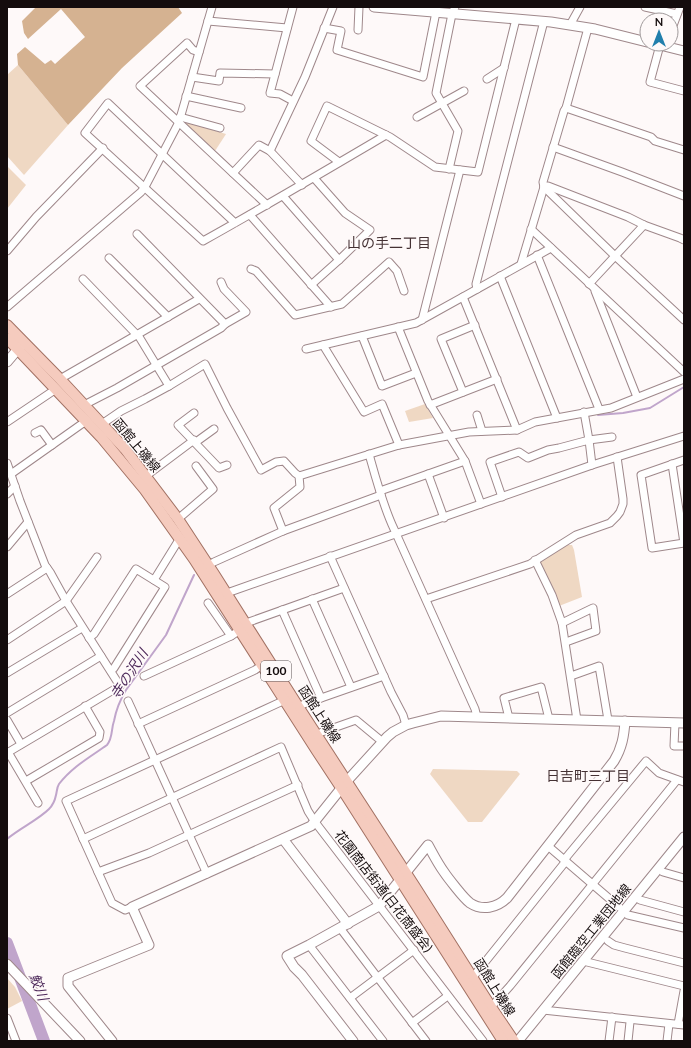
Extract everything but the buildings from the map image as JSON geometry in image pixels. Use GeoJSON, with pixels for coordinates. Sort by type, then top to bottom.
{"type":"FeatureCollection","features":[{"type":"Feature","properties":{"kind":"main road","name":"函館上磯線"},"geometry":{"type":"LineString","coordinates":[[7,325],[21,346],[56,389],[101,437],[145,490],[180,538],[226,593],[239,630],[345,785],[403,876],[504,1041]]}},
{"type":"Feature","properties":{"kind":"main road","name":"函館上磯線"},"geometry":{"type":"LineString","coordinates":[[7,338],[21,346],[60,379],[125,449],[146,476],[178,519],[239,630],[284,700],[345,785]]}},
{"type":"Feature","properties":{"kind":"main road","name":"函館上磯線"},"geometry":{"type":"LineString","coordinates":[[403,876],[473,977],[514,1041]]}},
{"type":"Feature","properties":{"kind":"street"},"geometry":{"type":"LineString","coordinates":[[7,307],[145,187],[179,120],[212,7]]}},
{"type":"Feature","properties":{"kind":"street"},"geometry":{"type":"LineString","coordinates":[[293,7],[270,93],[280,94],[293,101]]}},
{"type":"Feature","properties":{"kind":"street"},"geometry":{"type":"LineString","coordinates":[[270,151],[304,77],[333,7]]}},
{"type":"Feature","properties":{"kind":"street"},"geometry":{"type":"LineString","coordinates":[[358,30],[359,7]]}},
{"type":"Feature","properties":{"kind":"street"},"geometry":{"type":"LineString","coordinates":[[374,7],[410,8],[436,12],[454,11],[570,24],[639,40]]}},
{"type":"Feature","properties":{"kind":"street"},"geometry":{"type":"LineString","coordinates":[[570,24],[580,7]]}},
{"type":"Feature","properties":{"kind":"street"},"geometry":{"type":"LineString","coordinates":[[645,7],[668,12]]}},
{"type":"Feature","properties":{"kind":"street"},"geometry":{"type":"LineString","coordinates":[[449,169],[458,131],[436,93],[454,11]]}},
{"type":"Feature","properties":{"kind":"street"},"geometry":{"type":"LineString","coordinates":[[324,28],[341,31],[337,50],[423,77],[436,12]]}},
{"type":"Feature","properties":{"kind":"street"},"geometry":{"type":"LineString","coordinates":[[339,162],[311,141],[327,106],[386,136],[435,167],[478,172],[516,19]]}},
{"type":"Feature","properties":{"kind":"street"},"geometry":{"type":"LineString","coordinates":[[208,21],[287,28]]}},
{"type":"Feature","properties":{"kind":"street"},"geometry":{"type":"LineString","coordinates":[[477,289],[476,284],[544,21]]}},
{"type":"Feature","properties":{"kind":"street"},"geometry":{"type":"LineString","coordinates":[[521,264],[544,187],[543,182],[566,108],[588,28]]}},
{"type":"Feature","properties":{"kind":"street"},"geometry":{"type":"LineString","coordinates":[[199,52],[193,50],[187,43],[140,86],[179,120],[267,205]]}},
{"type":"Feature","properties":{"kind":"street"},"geometry":{"type":"LineString","coordinates":[[660,52],[650,82],[684,92]]}},
{"type":"Feature","properties":{"kind":"street"},"geometry":{"type":"LineString","coordinates":[[487,79],[504,68]]}},
{"type":"Feature","properties":{"kind":"street"},"geometry":{"type":"LineString","coordinates":[[192,77],[219,81],[220,72],[275,74]]}},
{"type":"Feature","properties":{"kind":"street"},"geometry":{"type":"LineString","coordinates":[[417,117],[464,92]]}},
{"type":"Feature","properties":{"kind":"street"},"geometry":{"type":"LineString","coordinates":[[186,96],[241,108]]}},
{"type":"Feature","properties":{"kind":"street"},"geometry":{"type":"LineString","coordinates":[[235,223],[108,103],[85,132],[203,241],[235,223],[250,214],[302,185],[339,162],[386,136]]}},
{"type":"Feature","properties":{"kind":"street"},"geometry":{"type":"LineString","coordinates":[[566,108],[651,137],[655,141],[684,150]]}},
{"type":"Feature","properties":{"kind":"street"},"geometry":{"type":"LineString","coordinates":[[179,120],[220,128]]}},
{"type":"Feature","properties":{"kind":"street"},"geometry":{"type":"LineString","coordinates":[[233,173],[259,146],[270,151],[302,185]]}},
{"type":"Feature","properties":{"kind":"street"},"geometry":{"type":"LineString","coordinates":[[553,147],[684,196]]}},
{"type":"Feature","properties":{"kind":"street"},"geometry":{"type":"LineString","coordinates":[[7,251],[36,218],[103,148]]}},
{"type":"Feature","properties":{"kind":"street"},"geometry":{"type":"LineString","coordinates":[[422,320],[460,170]]}},
{"type":"Feature","properties":{"kind":"street"},"geometry":{"type":"LineString","coordinates":[[311,285],[370,230],[345,213],[314,178]]}},
{"type":"Feature","properties":{"kind":"street"},"geometry":{"type":"LineString","coordinates":[[544,187],[548,186],[680,238],[684,241]]}},
{"type":"Feature","properties":{"kind":"street"},"geometry":{"type":"LineString","coordinates":[[544,187],[684,320]]}},
{"type":"Feature","properties":{"kind":"street"},"geometry":{"type":"LineString","coordinates":[[283,196],[339,260]]}},
{"type":"Feature","properties":{"kind":"street"},"geometry":{"type":"LineString","coordinates":[[250,214],[331,307]]}},
{"type":"Feature","properties":{"kind":"street"},"geometry":{"type":"LineString","coordinates":[[592,286],[615,256],[644,225]]}},
{"type":"Feature","properties":{"kind":"street"},"geometry":{"type":"LineString","coordinates":[[531,229],[684,372]]}},
{"type":"Feature","properties":{"kind":"street"},"geometry":{"type":"LineString","coordinates":[[137,234],[225,324]]}},
{"type":"Feature","properties":{"kind":"street"},"geometry":{"type":"LineString","coordinates":[[306,349],[416,323],[551,248]]}},
{"type":"Feature","properties":{"kind":"street"},"geometry":{"type":"LineString","coordinates":[[537,255],[598,409]]}},
{"type":"Feature","properties":{"kind":"street"},"geometry":{"type":"LineString","coordinates":[[109,258],[168,316]]}},
{"type":"Feature","properties":{"kind":"street"},"geometry":{"type":"LineString","coordinates":[[252,270],[256,271],[295,315],[342,304],[389,262],[397,271],[404,291]]}},
{"type":"Feature","properties":{"kind":"street"},"geometry":{"type":"LineString","coordinates":[[500,276],[557,418]]}},
{"type":"Feature","properties":{"kind":"street"},"geometry":{"type":"LineString","coordinates":[[83,279],[137,335],[169,386]]}},
{"type":"Feature","properties":{"kind":"street"},"geometry":{"type":"LineString","coordinates":[[84,406],[246,312],[224,289],[221,282]]}},
{"type":"Feature","properties":{"kind":"street"},"geometry":{"type":"LineString","coordinates":[[592,286],[637,397]]}},
{"type":"Feature","properties":{"kind":"street"},"geometry":{"type":"LineString","coordinates":[[463,296],[517,430]]}},
{"type":"Feature","properties":{"kind":"street"},"geometry":{"type":"LineString","coordinates":[[60,379],[199,299]]}},
{"type":"Feature","properties":{"kind":"street"},"geometry":{"type":"LineString","coordinates":[[463,392],[441,339],[475,325]]}},
{"type":"Feature","properties":{"kind":"street"},"geometry":{"type":"LineString","coordinates":[[398,327],[430,406],[465,461],[481,504]]}},
{"type":"Feature","properties":{"kind":"street"},"geometry":{"type":"LineString","coordinates":[[362,336],[382,386],[416,373]]}},
{"type":"Feature","properties":{"kind":"street"},"geometry":{"type":"LineString","coordinates":[[323,345],[364,412],[382,404],[399,445]]}},
{"type":"Feature","properties":{"kind":"street"},"geometry":{"type":"LineString","coordinates":[[7,362],[21,346]]}},
{"type":"Feature","properties":{"kind":"street"},"geometry":{"type":"LineString","coordinates":[[102,424],[121,411],[146,399],[205,364],[261,470],[276,462],[284,460],[299,476],[300,487],[274,508],[283,531]]}},
{"type":"Feature","properties":{"kind":"street"},"geometry":{"type":"LineString","coordinates":[[430,406],[497,379]]}},
{"type":"Feature","properties":{"kind":"street"},"geometry":{"type":"LineString","coordinates":[[299,476],[399,445],[469,432],[517,430],[535,422],[598,409],[611,408],[684,379]]}},
{"type":"Feature","properties":{"kind":"street"},"geometry":{"type":"LineString","coordinates":[[7,422],[56,389]]}},
{"type":"Feature","properties":{"kind":"street"},"geometry":{"type":"LineString","coordinates":[[584,412],[592,465]]}},
{"type":"Feature","properties":{"kind":"street"},"geometry":{"type":"LineString","coordinates":[[194,413],[178,425],[195,441],[219,468],[227,465]]}},
{"type":"Feature","properties":{"kind":"street"},"geometry":{"type":"LineString","coordinates":[[477,416],[482,431]]}},
{"type":"Feature","properties":{"kind":"street"},"geometry":{"type":"LineString","coordinates":[[11,474],[86,421]]}},
{"type":"Feature","properties":{"kind":"street"},"geometry":{"type":"LineString","coordinates":[[146,476],[214,429]]}},
{"type":"Feature","properties":{"kind":"street"},"geometry":{"type":"LineString","coordinates":[[35,433],[40,430],[52,445]]}},
{"type":"Feature","properties":{"kind":"street"},"geometry":{"type":"LineString","coordinates":[[226,593],[592,465],[684,436]]}},
{"type":"Feature","properties":{"kind":"street"},"geometry":{"type":"LineString","coordinates":[[502,496],[490,462],[519,452],[528,458],[548,450],[589,440],[612,437]]}},
{"type":"Feature","properties":{"kind":"street"},"geometry":{"type":"LineString","coordinates":[[369,454],[396,534],[475,709],[477,717]]}},
{"type":"Feature","properties":{"kind":"street"},"geometry":{"type":"LineString","coordinates":[[426,599],[530,564],[576,535],[610,523],[618,516],[622,508],[623,499],[617,457]]}},
{"type":"Feature","properties":{"kind":"street"},"geometry":{"type":"LineString","coordinates":[[672,464],[684,543],[652,548],[641,475],[672,464],[684,460]]}},
{"type":"Feature","properties":{"kind":"street"},"geometry":{"type":"LineString","coordinates":[[205,567],[283,531],[465,461]]}},
{"type":"Feature","properties":{"kind":"street"},"geometry":{"type":"LineString","coordinates":[[7,463],[45,565],[82,628],[120,686],[7,752],[38,803]]}},
{"type":"Feature","properties":{"kind":"street"},"geometry":{"type":"LineString","coordinates":[[178,519],[213,489],[196,466]]}},
{"type":"Feature","properties":{"kind":"street"},"geometry":{"type":"LineString","coordinates":[[428,474],[444,518]]}},
{"type":"Feature","properties":{"kind":"street"},"geometry":{"type":"LineString","coordinates":[[7,494],[15,486]]}},
{"type":"Feature","properties":{"kind":"street"},"geometry":{"type":"LineString","coordinates":[[7,546],[28,522]]}},
{"type":"Feature","properties":{"kind":"street"},"geometry":{"type":"LineString","coordinates":[[154,580],[180,538]]}},
{"type":"Feature","properties":{"kind":"street"},"geometry":{"type":"LineString","coordinates":[[330,556],[403,715],[406,725]]}},
{"type":"Feature","properties":{"kind":"street"},"geometry":{"type":"LineString","coordinates":[[7,640],[66,601],[97,557]]}},
{"type":"Feature","properties":{"kind":"street"},"geometry":{"type":"LineString","coordinates":[[536,560],[552,595],[562,624],[577,720]]}},
{"type":"Feature","properties":{"kind":"street"},"geometry":{"type":"LineString","coordinates":[[7,594],[47,568]]}},
{"type":"Feature","properties":{"kind":"street"},"geometry":{"type":"LineString","coordinates":[[89,638],[94,634],[136,569],[165,587],[111,671]]}},
{"type":"Feature","properties":{"kind":"street"},"geometry":{"type":"LineString","coordinates":[[144,676],[282,610],[344,588]]}},
{"type":"Feature","properties":{"kind":"street"},"geometry":{"type":"LineString","coordinates":[[312,599],[351,687]]}},
{"type":"Feature","properties":{"kind":"street"},"geometry":{"type":"LineString","coordinates":[[208,603],[239,630]]}},
{"type":"Feature","properties":{"kind":"street"},"geometry":{"type":"LineString","coordinates":[[562,624],[593,608],[596,631],[566,642]]}},
{"type":"Feature","properties":{"kind":"street"},"geometry":{"type":"LineString","coordinates":[[282,610],[321,698]]}},
{"type":"Feature","properties":{"kind":"street"},"geometry":{"type":"LineString","coordinates":[[7,673],[82,628]]}},
{"type":"Feature","properties":{"kind":"street"},"geometry":{"type":"LineString","coordinates":[[7,713],[101,656]]}},
{"type":"Feature","properties":{"kind":"street"},"geometry":{"type":"LineString","coordinates":[[138,724],[255,670],[262,665]]}},
{"type":"Feature","properties":{"kind":"street"},"geometry":{"type":"LineString","coordinates":[[571,676],[599,666],[608,720]]}},
{"type":"Feature","properties":{"kind":"street"},"geometry":{"type":"LineString","coordinates":[[304,704],[384,676]]}},
{"type":"Feature","properties":{"kind":"street"},"geometry":{"type":"LineString","coordinates":[[509,718],[504,698],[541,687],[549,719]]}},
{"type":"Feature","properties":{"kind":"street"},"geometry":{"type":"LineString","coordinates":[[284,700],[66,801],[112,903],[124,910],[132,908],[312,826],[387,737],[406,725],[418,721],[441,716],[679,723],[674,746],[684,746]]}},
{"type":"Feature","properties":{"kind":"street"},"geometry":{"type":"LineString","coordinates":[[128,701],[207,874]]}},
{"type":"Feature","properties":{"kind":"street"},"geometry":{"type":"LineString","coordinates":[[26,781],[99,738],[100,732],[85,706]]}},
{"type":"Feature","properties":{"kind":"street"},"geometry":{"type":"LineString","coordinates":[[7,720],[21,744]]}},
{"type":"Feature","properties":{"kind":"street"},"geometry":{"type":"LineString","coordinates":[[322,732],[356,720],[379,739]]}},
{"type":"Feature","properties":{"kind":"street"},"geometry":{"type":"LineString","coordinates":[[353,1041],[302,975],[294,967],[287,956],[379,906],[428,845],[443,871],[469,902],[476,906],[488,907],[500,904],[507,898],[617,757],[623,742],[625,721]]}},
{"type":"Feature","properties":{"kind":"street","name":"花園商店街通(日花商盛会)"},"geometry":{"type":"LineString","coordinates":[[172,798],[281,747],[308,811],[315,822],[482,1041]]}},
{"type":"Feature","properties":{"kind":"street"},"geometry":{"type":"LineString","coordinates":[[473,977],[646,761],[659,773],[681,781],[592,884],[510,986],[491,1007]]}},
{"type":"Feature","properties":{"kind":"street"},"geometry":{"type":"LineString","coordinates":[[98,872],[149,853],[298,785]]}},
{"type":"Feature","properties":{"kind":"street"},"geometry":{"type":"LineString","coordinates":[[83,839],[172,798]]}},
{"type":"Feature","properties":{"kind":"street","name":"函館臨空工業団地線"},"geometry":{"type":"LineString","coordinates":[[518,1041],[684,837]]}},
{"type":"Feature","properties":{"kind":"street"},"geometry":{"type":"LineString","coordinates":[[283,839],[344,926],[377,978],[426,1041]]}},
{"type":"Feature","properties":{"kind":"street"},"geometry":{"type":"LineString","coordinates":[[548,846],[619,907]]}},
{"type":"Feature","properties":{"kind":"street"},"geometry":{"type":"LineString","coordinates":[[662,872],[684,878]]}},
{"type":"Feature","properties":{"kind":"street"},"geometry":{"type":"LineString","coordinates":[[640,900],[684,912]]}},
{"type":"Feature","properties":{"kind":"street"},"geometry":{"type":"LineString","coordinates":[[112,1041],[68,986],[68,978],[149,945],[132,908]]}},
{"type":"Feature","properties":{"kind":"street"},"geometry":{"type":"LineString","coordinates":[[628,915],[684,928]]}},
{"type":"Feature","properties":{"kind":"street"},"geometry":{"type":"LineString","coordinates":[[608,941],[614,945],[684,963]]}},
{"type":"Feature","properties":{"kind":"street"},"geometry":{"type":"LineString","coordinates":[[309,945],[383,1041]]}},
{"type":"Feature","properties":{"kind":"street"},"geometry":{"type":"LineString","coordinates":[[350,998],[414,950]]}},
{"type":"Feature","properties":{"kind":"street"},"geometry":{"type":"LineString","coordinates":[[584,961],[684,986]]}},
{"type":"Feature","properties":{"kind":"street"},"geometry":{"type":"LineString","coordinates":[[7,964],[80,1041]]}},
{"type":"Feature","properties":{"kind":"street"},"geometry":{"type":"LineString","coordinates":[[544,1010],[681,1025],[684,991]]}},
{"type":"Feature","properties":{"kind":"street"},"geometry":{"type":"LineString","coordinates":[[412,1023],[445,998]]}},
{"type":"Feature","properties":{"kind":"street"},"geometry":{"type":"LineString","coordinates":[[609,1041],[612,1017]]}},
{"type":"Feature","properties":{"kind":"street"},"geometry":{"type":"LineString","coordinates":[[628,1041],[630,1022]]}},
{"type":"Feature","properties":{"kind":"street"},"geometry":{"type":"LineString","coordinates":[[8,1023],[16,1041]]}},
{"type":"Feature","properties":{"kind":"street"},"geometry":{"type":"LineString","coordinates":[[667,1041],[669,1024]]}},
{"type":"Feature","properties":{"kind":"shaded area"},"geometry":{"type":"Polygon","coordinates":[[[36,7],[178,7],[182,13],[122,68],[68,125],[18,65],[17,54],[25,47],[45,64],[51,60],[55,64],[85,37],[61,9],[28,39],[24,33],[22,21],[36,7]]]}},
{"type":"Feature","properties":{"kind":"shaded area"},"geometry":{"type":"Polygon","coordinates":[[[18,65],[68,125],[24,175],[7,156],[7,75],[18,65]]]}},
{"type":"Feature","properties":{"kind":"shaded area"},"geometry":{"type":"Polygon","coordinates":[[[183,121],[226,134],[215,151],[183,121]]]}},
{"type":"Feature","properties":{"kind":"shaded area"},"geometry":{"type":"Polygon","coordinates":[[[7,166],[26,185],[7,209],[7,166]]]}},
{"type":"Feature","properties":{"kind":"shaded area"},"geometry":{"type":"Polygon","coordinates":[[[425,404],[433,418],[409,422],[405,411],[425,404]]]}},
{"type":"Feature","properties":{"kind":"shaded area"},"geometry":{"type":"Polygon","coordinates":[[[567,545],[572,545],[574,550],[582,597],[559,606],[553,588],[540,562],[567,545]]]}},
{"type":"Feature","properties":{"kind":"shaded area"},"geometry":{"type":"Polygon","coordinates":[[[433,769],[517,771],[520,774],[482,822],[468,822],[430,774],[433,769]]]}},
{"type":"Feature","properties":{"kind":"shaded area"},"geometry":{"type":"Polygon","coordinates":[[[7,978],[15,987],[22,1001],[7,1009],[7,978]]]}},
{"type":"Feature","properties":{"kind":"waterway","name":"寺の沢川"},"geometry":{"type":"LineString","coordinates":[[598,415],[623,413],[650,408],[684,387]]}},
{"type":"Feature","properties":{"kind":"waterway","name":"寺の沢川"},"geometry":{"type":"LineString","coordinates":[[7,839],[40,817],[49,809],[54,801],[58,785],[64,778],[107,745],[110,739],[118,705],[126,690],[166,635],[194,575]]}},
{"type":"Feature","properties":{"kind":"waterway","name":"鮫川"},"geometry":{"type":"LineString","coordinates":[[7,943],[44,1041]]}},
{"type":"Feature","properties":{"kind":"district","name":"山の手二丁目"},"geometry":{"type":"Point","coordinates":[389,243]}},
{"type":"Feature","properties":{"kind":"district","name":"日吉町三丁目"},"geometry":{"type":"Point","coordinates":[588,776]}}]}
